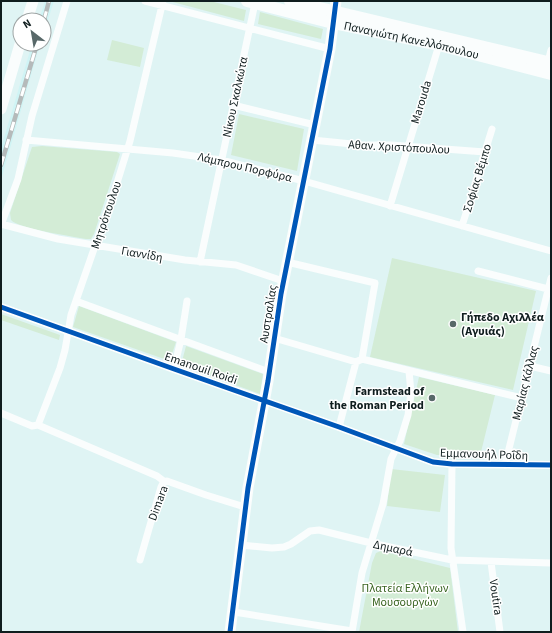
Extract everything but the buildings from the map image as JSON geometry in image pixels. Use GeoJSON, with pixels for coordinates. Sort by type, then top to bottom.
{"type":"FeatureCollection","features":[{"type":"Feature","properties":{"kind":"main road"},"geometry":{"type":"LineString","coordinates":[[30,12],[33,1]]}},
{"type":"Feature","properties":{"kind":"main road","name":"Παναγιώτη Κανελλόπουλου"},"geometry":{"type":"LineString","coordinates":[[290,1],[549,63]]}},
{"type":"Feature","properties":{"kind":"main road","name":"Παναγιώτη Κανελλόπουλου"},"geometry":{"type":"LineString","coordinates":[[251,2],[334,12],[439,45],[551,74]]}},
{"type":"Feature","properties":{"kind":"main road","name":"Αυστραλίας"},"geometry":{"type":"LineString","coordinates":[[230,632],[234,612],[246,507],[283,281],[330,49],[334,12]]}},
{"type":"Feature","properties":{"kind":"main road"},"geometry":{"type":"LineString","coordinates":[[1,109],[18,52]]}},
{"type":"Feature","properties":{"kind":"street"},"geometry":{"type":"LineString","coordinates":[[1,225],[18,179],[32,116],[67,1]]}},
{"type":"Feature","properties":{"kind":"street"},"geometry":{"type":"LineString","coordinates":[[145,1],[163,3],[249,28],[330,49]]}},
{"type":"Feature","properties":{"kind":"street","name":"Νίκου Σκαλκώτα"},"geometry":{"type":"LineString","coordinates":[[200,262],[249,28],[251,2]]}},
{"type":"Feature","properties":{"kind":"street","name":"Μητρόπουλου"},"geometry":{"type":"LineString","coordinates":[[38,425],[60,368],[71,315],[128,148],[163,3]]}},
{"type":"Feature","properties":{"kind":"street","name":"Marouda"},"geometry":{"type":"LineString","coordinates":[[390,206],[439,45]]}},
{"type":"Feature","properties":{"kind":"street"},"geometry":{"type":"LineString","coordinates":[[549,63],[551,50]]}},
{"type":"Feature","properties":{"kind":"street"},"geometry":{"type":"LineString","coordinates":[[233,105],[315,125]]}},
{"type":"Feature","properties":{"kind":"street","name":"Σοφίας Βέμπο"},"geometry":{"type":"LineString","coordinates":[[462,226],[492,129]]}},
{"type":"Feature","properties":{"kind":"street","name":"Λάμπρου Πορφύρα"},"geometry":{"type":"LineString","coordinates":[[26,140],[128,148],[185,154],[221,160],[304,181],[551,251]]}},
{"type":"Feature","properties":{"kind":"street","name":"Αθαν. Χριστόπουλου"},"geometry":{"type":"LineString","coordinates":[[312,140],[362,145],[408,146],[485,152]]}},
{"type":"Feature","properties":{"kind":"street","name":"Γιαννίδη"},"geometry":{"type":"LineString","coordinates":[[1,225],[46,237],[153,256],[236,265],[283,281]]}},
{"type":"Feature","properties":{"kind":"street"},"geometry":{"type":"LineString","coordinates":[[287,262],[375,283],[359,361],[339,426]]}},
{"type":"Feature","properties":{"kind":"street"},"geometry":{"type":"LineString","coordinates":[[478,271],[548,289]]}},
{"type":"Feature","properties":{"kind":"street","name":"Μαρίας Κάλλας"},"geometry":{"type":"LineString","coordinates":[[505,465],[551,278]]}},
{"type":"Feature","properties":{"kind":"street"},"geometry":{"type":"LineString","coordinates":[[76,301],[269,372]]}},
{"type":"Feature","properties":{"kind":"street"},"geometry":{"type":"LineString","coordinates":[[174,369],[181,339],[187,301]]}},
{"type":"Feature","properties":{"kind":"street","name":"Emanouil Roidi"},"geometry":{"type":"LineString","coordinates":[[1,307],[264,401],[339,426],[396,448]]}},
{"type":"Feature","properties":{"kind":"street"},"geometry":{"type":"LineString","coordinates":[[274,338],[359,361],[409,370],[522,398]]}},
{"type":"Feature","properties":{"kind":"street"},"geometry":{"type":"LineString","coordinates":[[530,366],[551,371]]}},
{"type":"Feature","properties":{"kind":"street"},"geometry":{"type":"LineString","coordinates":[[234,612],[352,632],[362,573],[383,504],[391,459],[402,436],[410,405],[411,387],[409,370]]}},
{"type":"Feature","properties":{"kind":"street"},"geometry":{"type":"LineString","coordinates":[[1,413],[32,426],[38,425],[157,476],[165,482]]}},
{"type":"Feature","properties":{"kind":"street","name":"Εμμανουήλ Ροΐδη"},"geometry":{"type":"LineString","coordinates":[[396,448],[433,462],[452,464],[551,465]]}},
{"type":"Feature","properties":{"kind":"street"},"geometry":{"type":"LineString","coordinates":[[452,464],[452,560],[463,632]]}},
{"type":"Feature","properties":{"kind":"street","name":"Dimara"},"geometry":{"type":"LineString","coordinates":[[140,560],[161,487],[167,481],[246,507]]}},
{"type":"Feature","properties":{"kind":"street","name":"Δημαρά"},"geometry":{"type":"LineString","coordinates":[[241,545],[272,548],[284,547],[291,544],[307,532],[315,530],[452,560],[551,563]]}},
{"type":"Feature","properties":{"kind":"street","name":"Voutira"},"geometry":{"type":"LineString","coordinates":[[491,562],[500,632]]}},
{"type":"Feature","properties":{"kind":"shaded area"},"geometry":{"type":"Polygon","coordinates":[[[45,1],[54,1],[50,12],[42,12],[45,1]]]}},
{"type":"Feature","properties":{"kind":"shaded area"},"geometry":{"type":"Polygon","coordinates":[[[30,52],[38,52],[1,180],[1,148],[30,52]]]}},
{"type":"Feature","properties":{"kind":"green space"},"geometry":{"type":"Polygon","coordinates":[[[169,1],[210,1],[246,10],[244,21],[169,1]]]}},
{"type":"Feature","properties":{"kind":"green space"},"geometry":{"type":"Polygon","coordinates":[[[260,12],[323,29],[321,39],[258,24],[260,12]]]}},
{"type":"Feature","properties":{"kind":"green space"},"geometry":{"type":"Polygon","coordinates":[[[112,40],[144,48],[140,67],[107,60],[112,40]]]}},
{"type":"Feature","properties":{"kind":"green space"},"geometry":{"type":"Polygon","coordinates":[[[239,114],[304,129],[297,171],[231,155],[239,114]]]}},
{"type":"Feature","properties":{"kind":"green space"},"geometry":{"type":"Polygon","coordinates":[[[42,146],[117,152],[120,154],[94,234],[91,239],[34,229],[11,220],[10,213],[32,147],[42,146]]]}},
{"type":"Feature","properties":{"kind":"green space","name":"Γήπεδο Αχιλλέα (Αγυιάς)"},"geometry":{"type":"Polygon","coordinates":[[[392,258],[536,291],[513,390],[370,357],[392,258]]]}},
{"type":"Feature","properties":{"kind":"green space"},"geometry":{"type":"Polygon","coordinates":[[[79,306],[176,342],[171,357],[167,360],[73,327],[79,306]]]}},
{"type":"Feature","properties":{"kind":"green space"},"geometry":{"type":"Polygon","coordinates":[[[1,314],[60,335],[59,340],[1,320],[1,314]]]}},
{"type":"Feature","properties":{"kind":"green space"},"geometry":{"type":"Polygon","coordinates":[[[186,346],[263,374],[260,394],[181,365],[186,346]]]}},
{"type":"Feature","properties":{"kind":"green space"},"geometry":{"type":"Polygon","coordinates":[[[419,377],[495,395],[480,456],[437,455],[404,444],[419,377]]]}},
{"type":"Feature","properties":{"kind":"green space"},"geometry":{"type":"Polygon","coordinates":[[[391,469],[445,475],[440,512],[387,506],[391,469]]]}},
{"type":"Feature","properties":{"kind":"green space","name":"Πλατεία Ελλήνων Μουσουργών"},"geometry":{"type":"Polygon","coordinates":[[[381,551],[450,568],[458,632],[359,632],[372,563],[376,553],[381,551]]]}},
{"type":"Feature","properties":{"kind":"railway"},"geometry":{"type":"LineString","coordinates":[[46,12],[49,1]]}},
{"type":"Feature","properties":{"kind":"railway"},"geometry":{"type":"LineString","coordinates":[[1,165],[35,52]]}},
{"type":"Feature","properties":{"kind":"cycle path"},"geometry":{"type":"LineString","coordinates":[[230,632],[248,488],[268,381],[281,294],[330,49],[336,1]]}},
{"type":"Feature","properties":{"kind":"cycle path"},"geometry":{"type":"LineString","coordinates":[[1,307],[433,462],[452,464],[551,465]]}},
{"type":"Feature","properties":{"kind":"place","name":"Γήπεδο Αχιλλέα (Αγυιάς)"},"geometry":{"type":"Point","coordinates":[453,324]}},
{"type":"Feature","properties":{"kind":"place","name":"Farmstead of the Roman Period"},"geometry":{"type":"Point","coordinates":[432,398]}}]}
